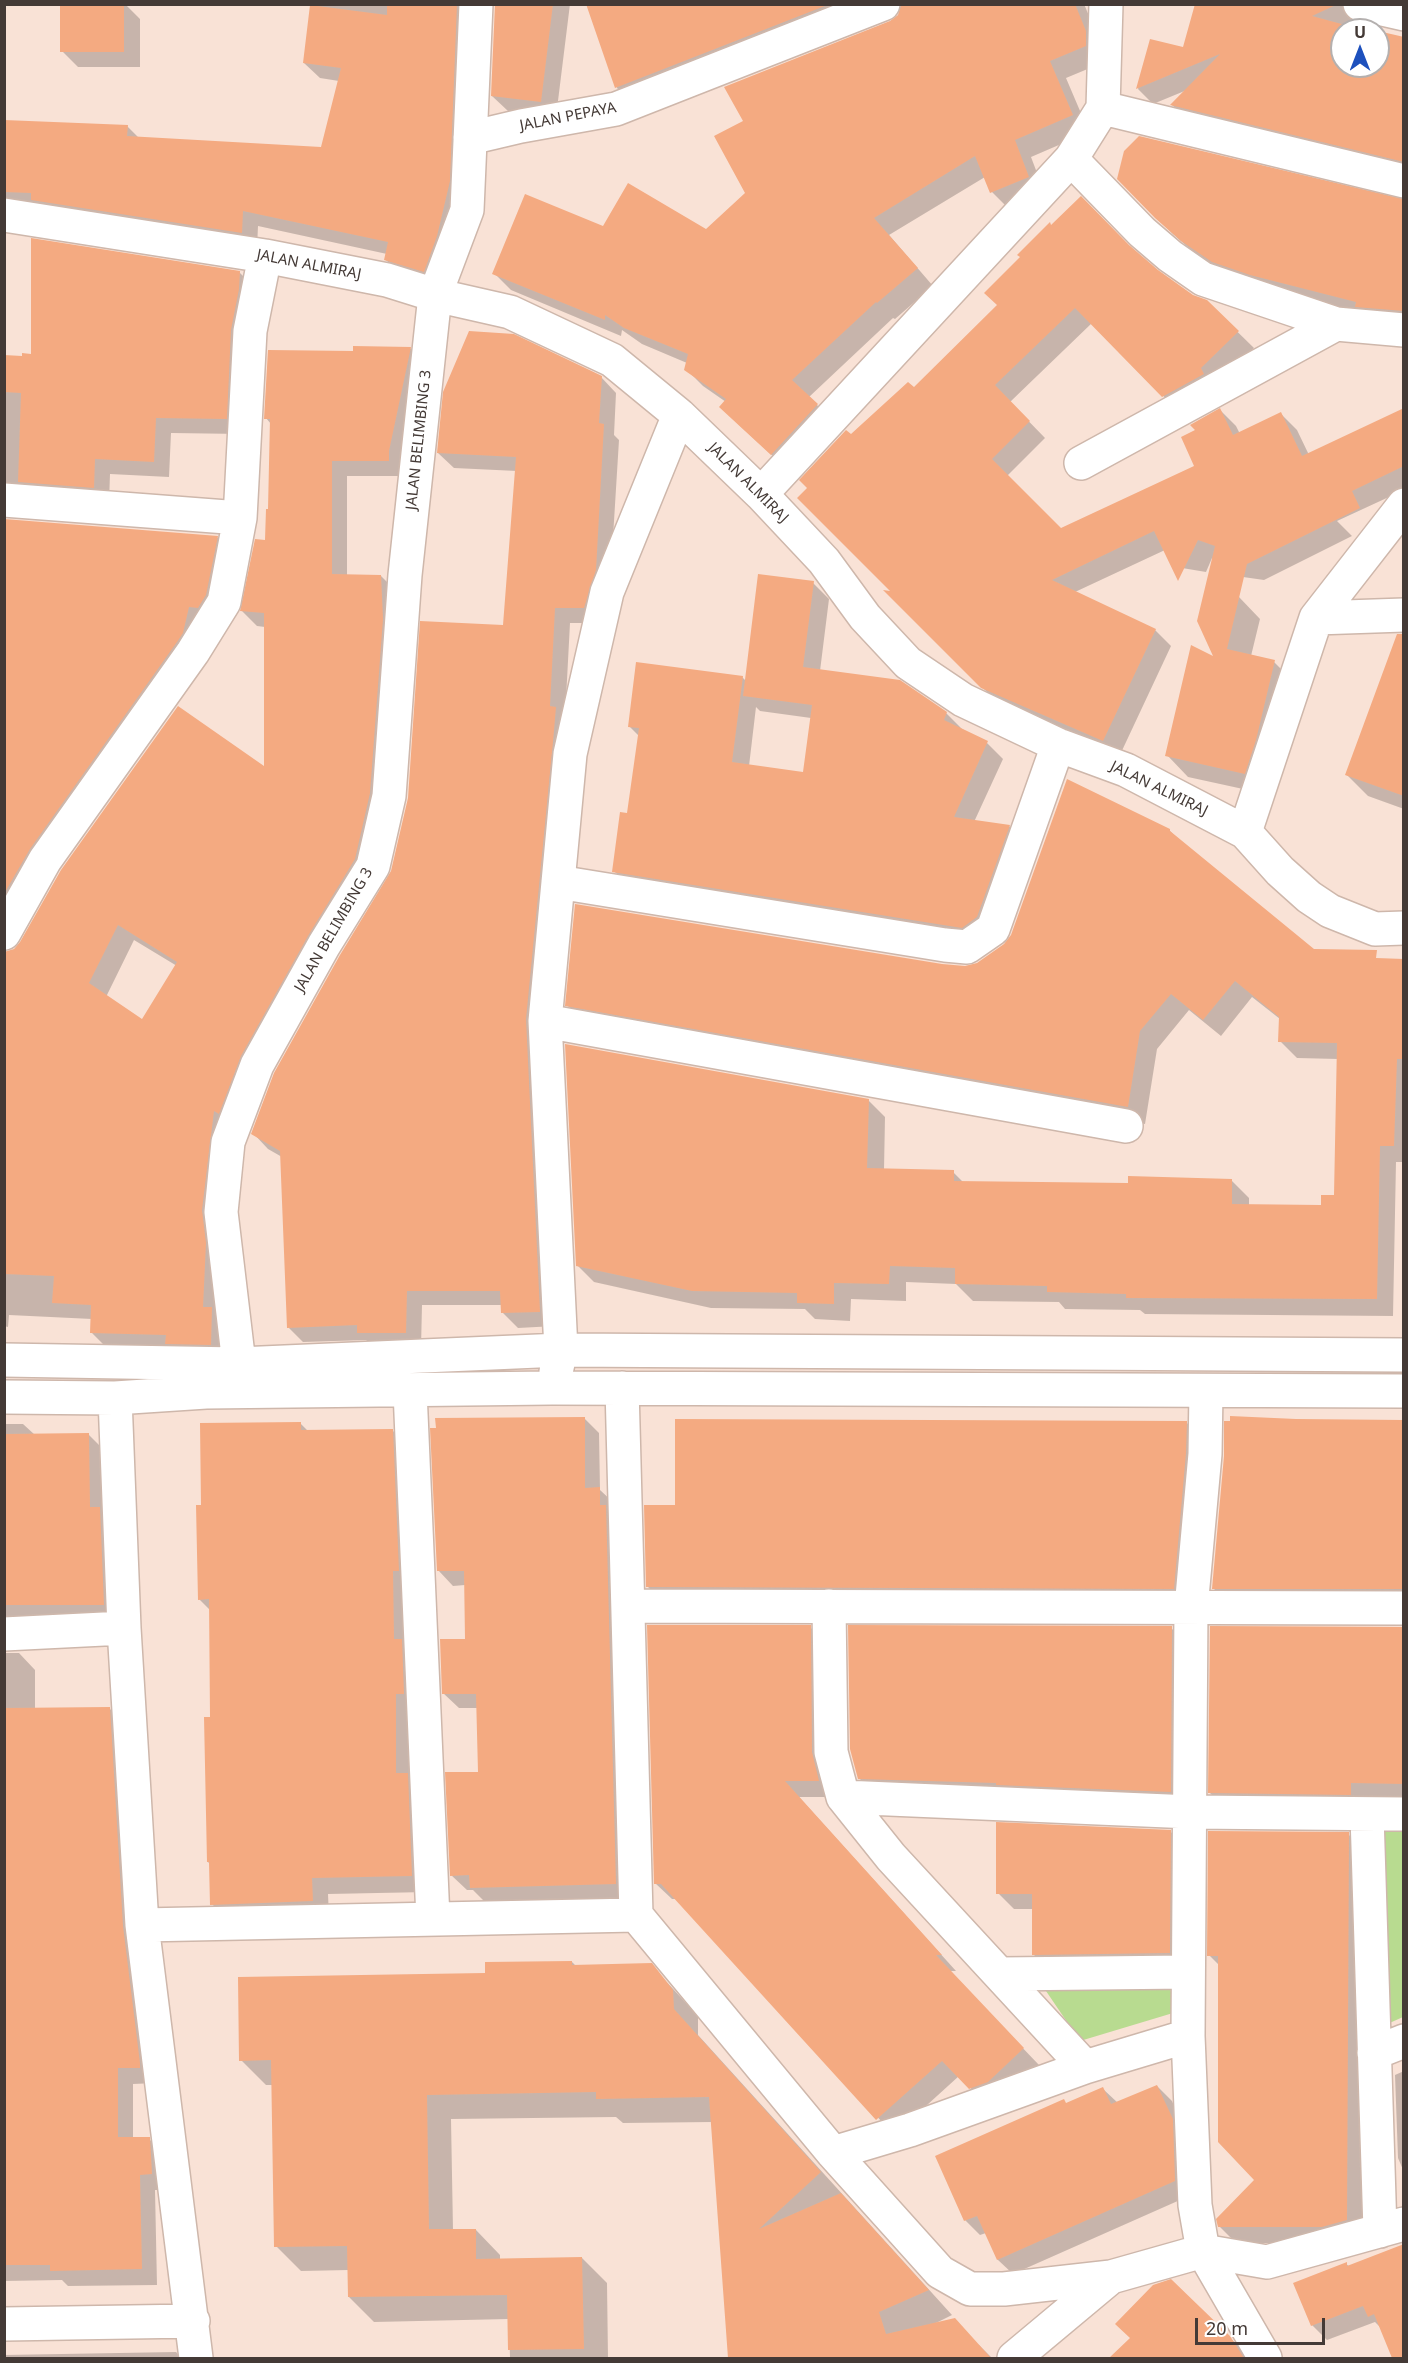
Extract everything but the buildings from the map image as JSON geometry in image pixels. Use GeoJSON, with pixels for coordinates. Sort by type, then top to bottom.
{"type":"FeatureCollection","features":[{"type":"Feature","properties":{"kind":"street"},"geometry":{"type":"LineString","coordinates":[[435,296],[467,210],[476,4]]}},
{"type":"Feature","properties":{"kind":"street","name":"JALAN PEPAYA"},"geometry":{"type":"LineString","coordinates":[[470,138],[521,126],[616,110],[883,4]]}},
{"type":"Feature","properties":{"kind":"street"},"geometry":{"type":"LineString","coordinates":[[761,494],[1071,159],[1103,108],[1106,4]]}},
{"type":"Feature","properties":{"kind":"street"},"geometry":{"type":"LineString","coordinates":[[1360,4],[1404,14]]}},
{"type":"Feature","properties":{"kind":"street"},"geometry":{"type":"LineString","coordinates":[[1103,108],[1404,181]]}},
{"type":"Feature","properties":{"kind":"street"},"geometry":{"type":"LineString","coordinates":[[1071,159],[1142,232],[1170,256],[1203,279],[1336,324],[1404,330]]}},
{"type":"Feature","properties":{"kind":"street","name":"JALAN ALMIRAJ"},"geometry":{"type":"LineString","coordinates":[[4,215],[265,256],[387,280],[435,296],[510,312],[612,360],[679,415],[761,494],[824,561],[865,617],[908,663],[963,700],[1058,745],[1126,770],[1245,832],[1280,871],[1330,911],[1375,929],[1404,928]]}},
{"type":"Feature","properties":{"kind":"street"},"geometry":{"type":"LineString","coordinates":[[4,933],[45,860],[193,652],[224,602],[240,518],[250,331],[265,256]]}},
{"type":"Feature","properties":{"kind":"street","name":"JALAN BELIMBING 3"},"geometry":{"type":"LineString","coordinates":[[239,1364],[221,1212],[228,1142],[257,1065],[324,945],[373,866],[389,796],[405,575],[435,296]]}},
{"type":"Feature","properties":{"kind":"street"},"geometry":{"type":"LineString","coordinates":[[1081,463],[1336,324]]}},
{"type":"Feature","properties":{"kind":"street"},"geometry":{"type":"LineString","coordinates":[[552,1388],[561,1350],[545,1021],[570,754],[607,592],[679,415]]}},
{"type":"Feature","properties":{"kind":"street"},"geometry":{"type":"LineString","coordinates":[[4,500],[240,518]]}},
{"type":"Feature","properties":{"kind":"street"},"geometry":{"type":"LineString","coordinates":[[1245,832],[1316,618],[1404,505]]}},
{"type":"Feature","properties":{"kind":"street"},"geometry":{"type":"LineString","coordinates":[[1316,618],[1404,615]]}},
{"type":"Feature","properties":{"kind":"street"},"geometry":{"type":"LineString","coordinates":[[558,882],[967,947],[993,929],[1058,745]]}},
{"type":"Feature","properties":{"kind":"street"},"geometry":{"type":"LineString","coordinates":[[545,1021],[1126,1126]]}},
{"type":"Feature","properties":{"kind":"street"},"geometry":{"type":"LineString","coordinates":[[4,1360],[239,1364],[561,1350],[1404,1355]]}},
{"type":"Feature","properties":{"kind":"street"},"geometry":{"type":"LineString","coordinates":[[206,1392],[239,1364]]}},
{"type":"Feature","properties":{"kind":"street"},"geometry":{"type":"LineString","coordinates":[[4,1397],[115,1398],[206,1392],[552,1388],[1404,1391]]}},
{"type":"Feature","properties":{"kind":"street"},"geometry":{"type":"LineString","coordinates":[[622,1388],[636,1915],[833,2153],[940,2272],[970,2289],[1004,2289],[1111,2277],[1203,2251],[1266,2262],[1392,2228],[1389,2047],[1367,1815]]}},
{"type":"Feature","properties":{"kind":"street"},"geometry":{"type":"LineString","coordinates":[[1206,1390],[1205,1454],[1191,1608],[1188,2036],[1195,2205],[1203,2251],[1265,2358]]}},
{"type":"Feature","properties":{"kind":"street"},"geometry":{"type":"LineString","coordinates":[[410,1391],[433,1919]]}},
{"type":"Feature","properties":{"kind":"street"},"geometry":{"type":"LineString","coordinates":[[115,1398],[124,1628],[142,1925],[196,2358]]}},
{"type":"Feature","properties":{"kind":"street"},"geometry":{"type":"LineString","coordinates":[[629,1606],[1404,1608]]}},
{"type":"Feature","properties":{"kind":"street"},"geometry":{"type":"LineString","coordinates":[[829,1606],[831,1752],[843,1797],[891,1857],[1085,2067]]}},
{"type":"Feature","properties":{"kind":"street"},"geometry":{"type":"LineString","coordinates":[[4,1634],[124,1628]]}},
{"type":"Feature","properties":{"kind":"street"},"geometry":{"type":"LineString","coordinates":[[843,1797],[1191,1812],[1404,1814]]}},
{"type":"Feature","properties":{"kind":"street"},"geometry":{"type":"LineString","coordinates":[[142,1925],[636,1915]]}},
{"type":"Feature","properties":{"kind":"street"},"geometry":{"type":"LineString","coordinates":[[1001,1974],[1188,1972]]}},
{"type":"Feature","properties":{"kind":"street"},"geometry":{"type":"LineString","coordinates":[[833,2153],[910,2130],[1085,2067],[1188,2036]]}},
{"type":"Feature","properties":{"kind":"street"},"geometry":{"type":"LineString","coordinates":[[1014,2358],[1111,2277]]}},
{"type":"Feature","properties":{"kind":"street"},"geometry":{"type":"LineString","coordinates":[[4,2324],[193,2321]]}},
{"type":"Feature","properties":{"kind":"green space"},"geometry":{"type":"Polygon","coordinates":[[[1374,1825],[1403,1825],[1403,2017],[1385,2025],[1374,1825]]]}},
{"type":"Feature","properties":{"kind":"green space"},"geometry":{"type":"Polygon","coordinates":[[[1170,1983],[1173,2013],[1080,2041],[1046,1991],[1170,1983]]]}}]}
